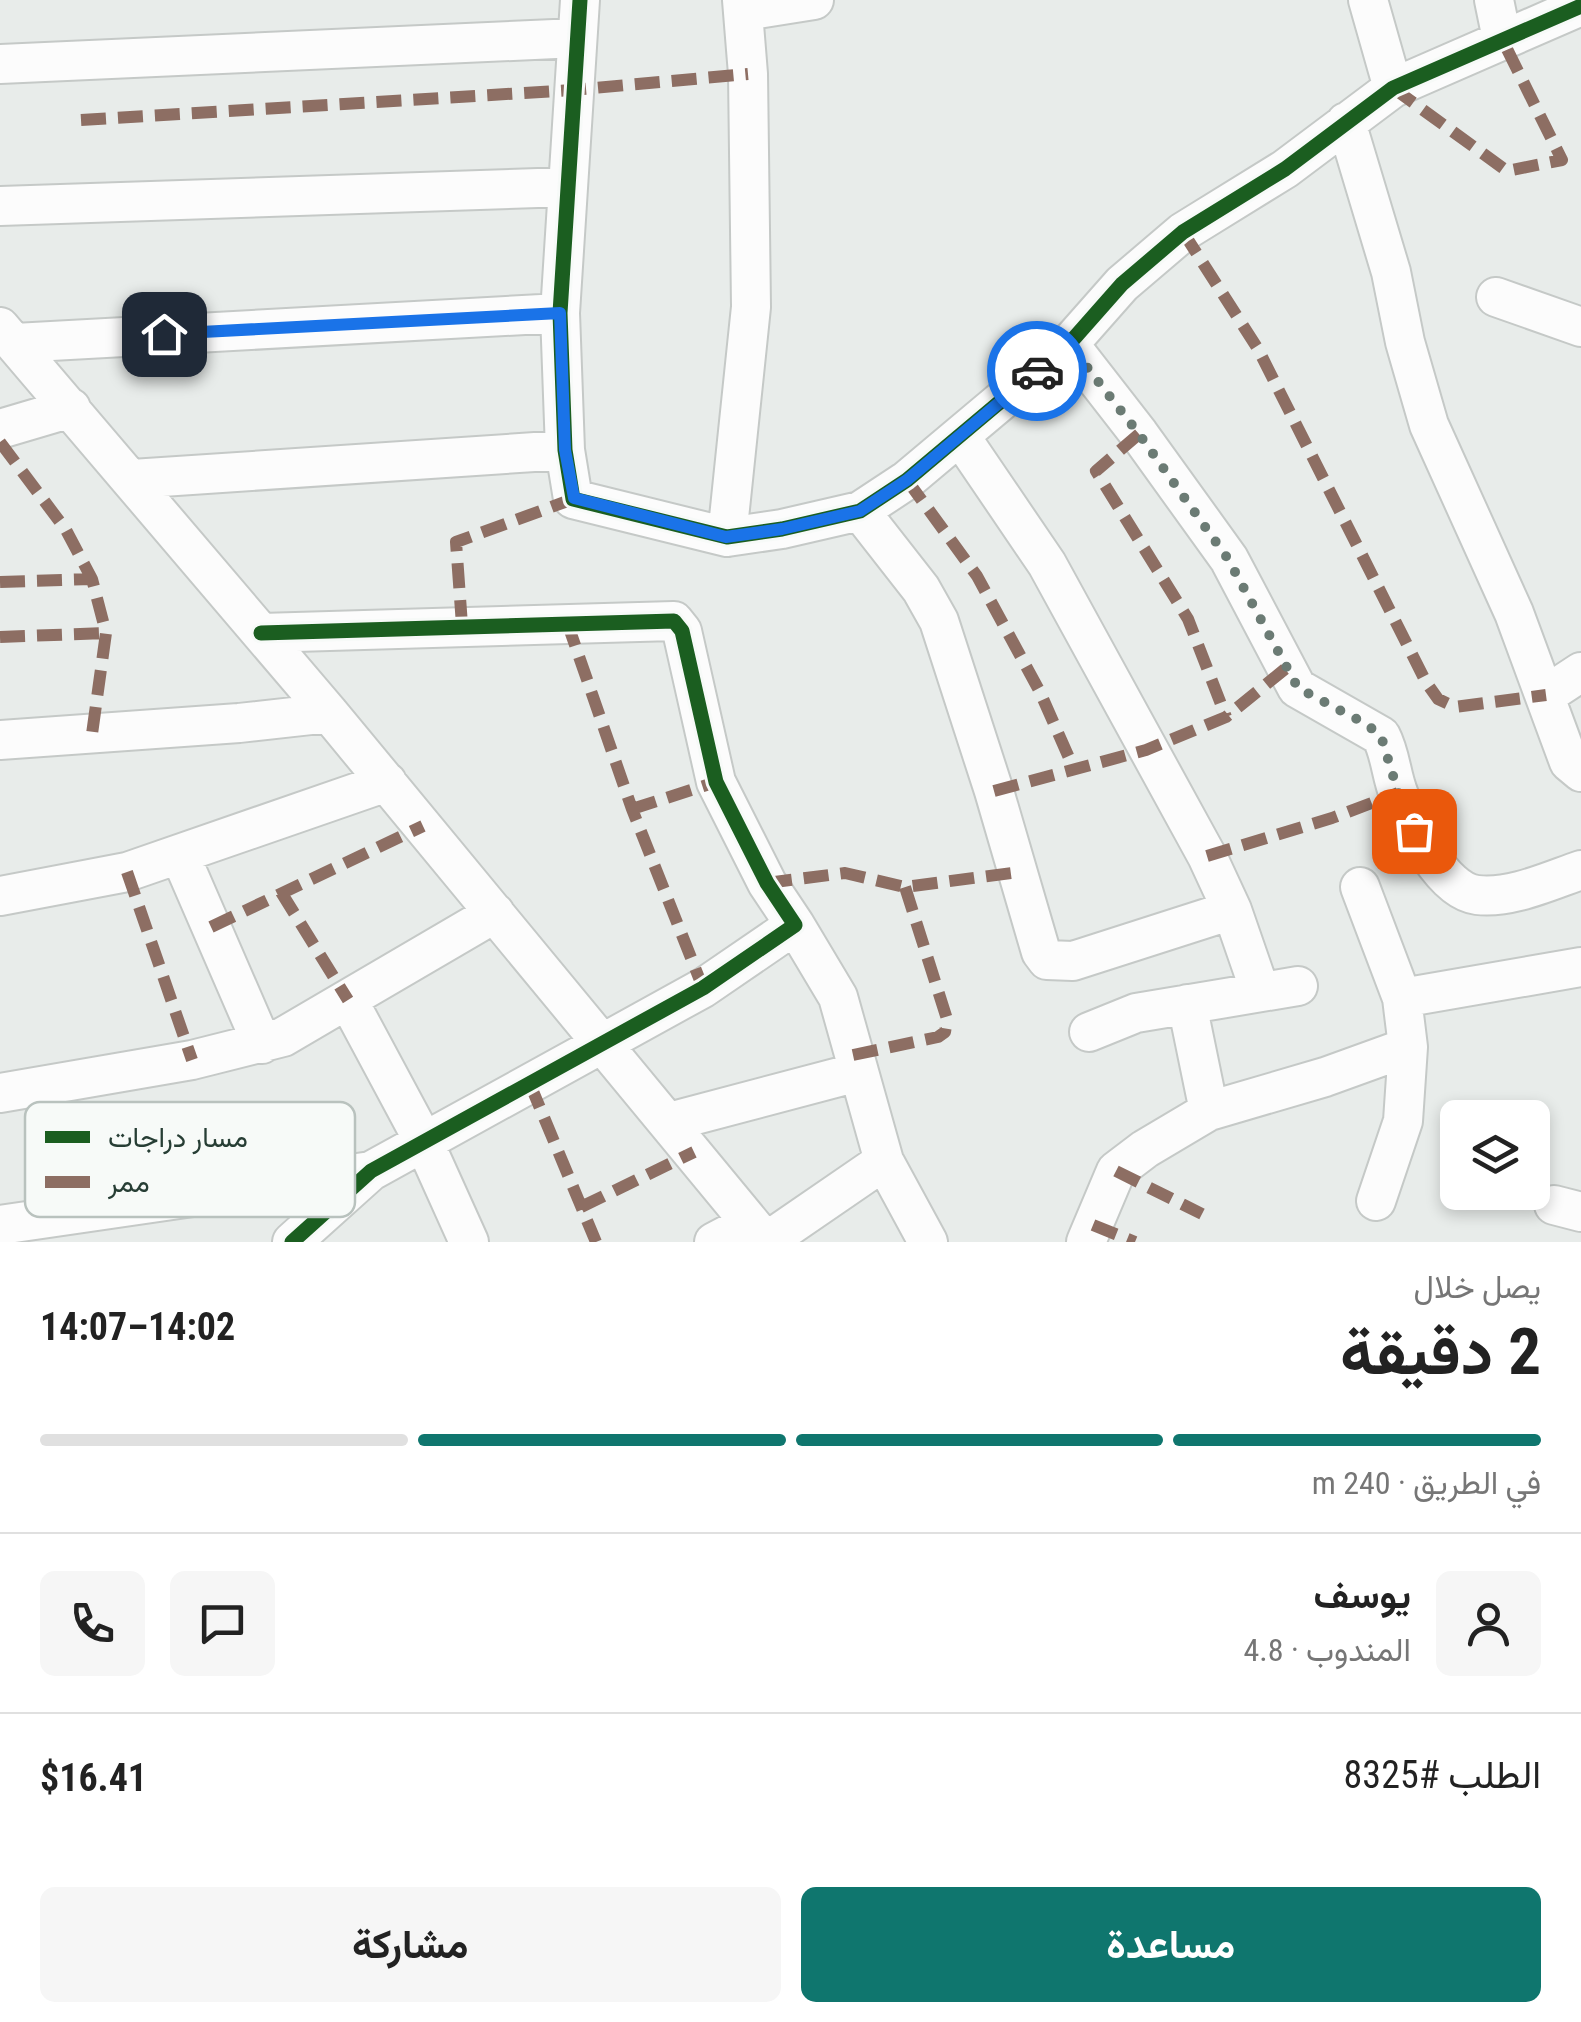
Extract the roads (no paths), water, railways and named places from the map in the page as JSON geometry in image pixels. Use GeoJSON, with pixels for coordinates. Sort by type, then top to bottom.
{"type":"FeatureCollection","features":[{"type":"Feature","properties":{"kind":"street"},"geometry":{"type":"LineString","coordinates":[[580,0],[560,313],[565,450],[574,498],[726,537],[860,511],[907,480],[1069,344],[1122,284],[1183,232],[1284,170],[1394,88],[1581,6]]}},
{"type":"Feature","properties":{"kind":"street"},"geometry":{"type":"LineString","coordinates":[[726,537],[751,307],[743,6],[814,0]]}},
{"type":"Feature","properties":{"kind":"street"},"geometry":{"type":"LineString","coordinates":[[1368,0],[1394,88]]}},
{"type":"Feature","properties":{"kind":"street"},"geometry":{"type":"LineString","coordinates":[[1494,0],[1502,39]]}},
{"type":"Feature","properties":{"kind":"street"},"geometry":{"type":"LineString","coordinates":[[0,64],[577,38]]}},
{"type":"Feature","properties":{"kind":"street"},"geometry":{"type":"LineString","coordinates":[[1346,122],[1391,272],[1429,425],[1514,612],[1569,762],[1581,772]]}},
{"type":"Feature","properties":{"kind":"street"},"geometry":{"type":"LineString","coordinates":[[0,206],[568,187]]}},
{"type":"Feature","properties":{"kind":"street"},"geometry":{"type":"LineString","coordinates":[[1496,297],[1581,327]]}},
{"type":"Feature","properties":{"kind":"street"},"geometry":{"type":"LineString","coordinates":[[8,335],[560,313]]}},
{"type":"Feature","properties":{"kind":"street"},"geometry":{"type":"LineString","coordinates":[[8,335],[329,713],[761,1235]]}},
{"type":"Feature","properties":{"kind":"street"},"geometry":{"type":"LineString","coordinates":[[1069,344],[1228,559],[1298,688],[1381,736],[1414,831],[1460,890],[1474,895],[1524,890],[1581,870]]}},
{"type":"Feature","properties":{"kind":"street"},"geometry":{"type":"LineString","coordinates":[[0,429],[71,408]]}},
{"type":"Feature","properties":{"kind":"street"},"geometry":{"type":"LineString","coordinates":[[960,436],[1047,564],[1207,856],[1232,910],[1260,991]]}},
{"type":"Feature","properties":{"kind":"street"},"geometry":{"type":"LineString","coordinates":[[132,478],[565,450]]}},
{"type":"Feature","properties":{"kind":"street"},"geometry":{"type":"LineString","coordinates":[[860,511],[921,589],[939,621],[1041,952],[1047,960],[1062,963],[1087,957],[1232,910]]}},
{"type":"Feature","properties":{"kind":"street"},"geometry":{"type":"LineString","coordinates":[[260,632],[674,620],[682,631],[716,782],[766,882],[838,997],[884,1161],[928,1242]]}},
{"type":"Feature","properties":{"kind":"street"},"geometry":{"type":"LineString","coordinates":[[1546,696],[1581,672]]}},
{"type":"Feature","properties":{"kind":"street"},"geometry":{"type":"LineString","coordinates":[[0,740],[329,713]]}},
{"type":"Feature","properties":{"kind":"street"},"geometry":{"type":"LineString","coordinates":[[0,896],[127,872],[386,782]]}},
{"type":"Feature","properties":{"kind":"street"},"geometry":{"type":"LineString","coordinates":[[180,856],[262,1044]]}},
{"type":"Feature","properties":{"kind":"street"},"geometry":{"type":"LineString","coordinates":[[1360,887],[1402,998],[1408,1048],[1403,1121],[1376,1201]]}},
{"type":"Feature","properties":{"kind":"street"},"geometry":{"type":"LineString","coordinates":[[0,1093],[262,1044],[348,1000],[495,913]]}},
{"type":"Feature","properties":{"kind":"street"},"geometry":{"type":"LineString","coordinates":[[355,1186],[424,1140],[703,988],[795,926]]}},
{"type":"Feature","properties":{"kind":"street"},"geometry":{"type":"LineString","coordinates":[[1402,998],[1581,968]]}},
{"type":"Feature","properties":{"kind":"street"},"geometry":{"type":"LineString","coordinates":[[1089,1032],[1136,1013],[1298,986]]}},
{"type":"Feature","properties":{"kind":"street"},"geometry":{"type":"LineString","coordinates":[[348,1000],[424,1140],[470,1242]]}},
{"type":"Feature","properties":{"kind":"street"},"geometry":{"type":"LineString","coordinates":[[1187,1004],[1209,1111]]}},
{"type":"Feature","properties":{"kind":"street"},"geometry":{"type":"LineString","coordinates":[[1086,1242],[1116,1171],[1144,1148],[1209,1111],[1408,1048]]}},
{"type":"Feature","properties":{"kind":"street"},"geometry":{"type":"LineString","coordinates":[[669,1122],[858,1072]]}},
{"type":"Feature","properties":{"kind":"street"},"geometry":{"type":"LineString","coordinates":[[714,1242],[761,1235],[884,1161]]}},
{"type":"Feature","properties":{"kind":"street"},"geometry":{"type":"LineString","coordinates":[[355,1175],[371,1172]]}},
{"type":"Feature","properties":{"kind":"street"},"geometry":{"type":"LineString","coordinates":[[0,1225],[42,1230],[116,1217]]}},
{"type":"Feature","properties":{"kind":"street"},"geometry":{"type":"LineString","coordinates":[[292,1242],[320,1217]]}}]}
